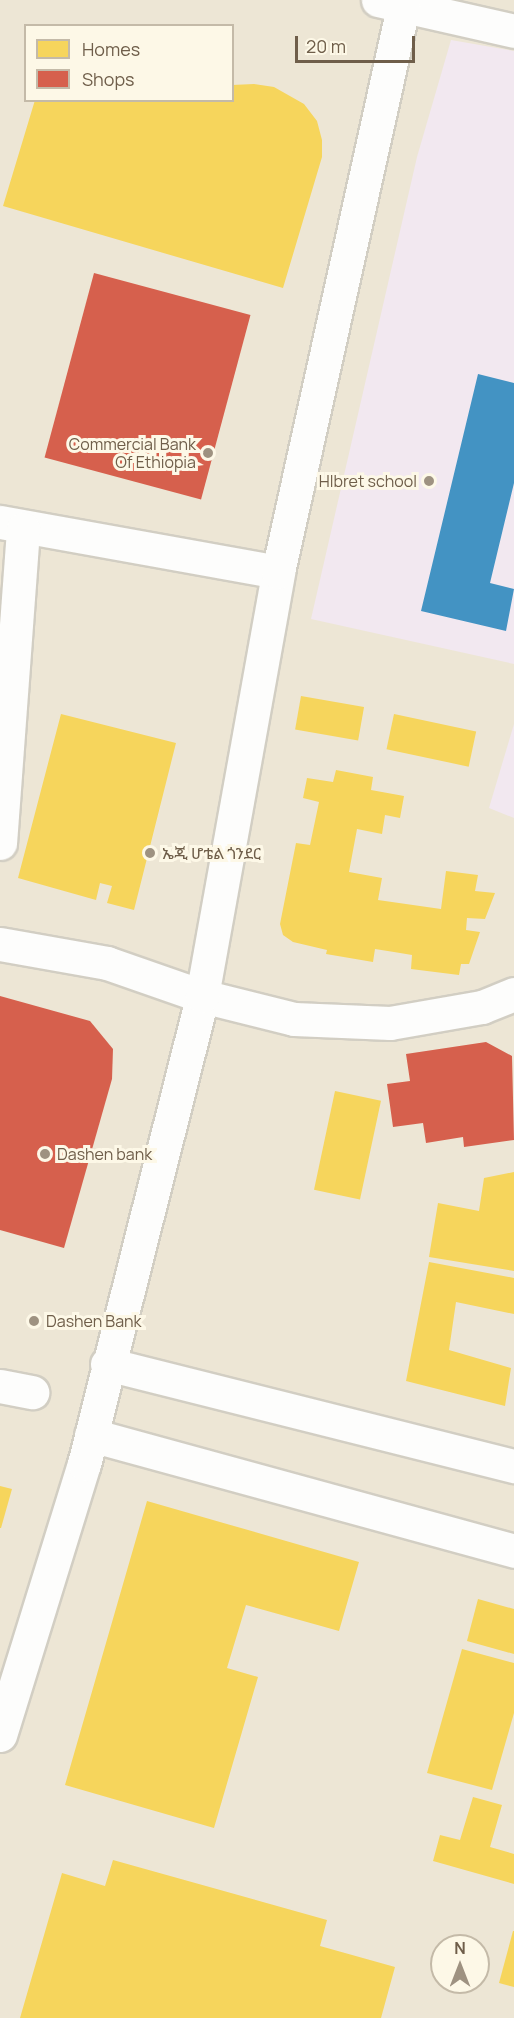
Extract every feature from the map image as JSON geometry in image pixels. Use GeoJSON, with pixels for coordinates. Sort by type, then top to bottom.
{"type":"FeatureCollection","features":[{"type":"Feature","properties":{"kind":"street"},"geometry":{"type":"LineString","coordinates":[[0,1735],[91,1435],[107,1364],[202,996],[278,572],[391,3],[514,31]]}},
{"type":"Feature","properties":{"kind":"street"},"geometry":{"type":"LineString","coordinates":[[0,843],[11,525],[278,572]]}},
{"type":"Feature","properties":{"kind":"street"},"geometry":{"type":"LineString","coordinates":[[0,944],[107,963],[202,996],[294,1019],[390,1023],[482,1007],[514,994]]}},
{"type":"Feature","properties":{"kind":"street"},"geometry":{"type":"LineString","coordinates":[[107,1364],[514,1466]]}},
{"type":"Feature","properties":{"kind":"street"},"geometry":{"type":"LineString","coordinates":[[0,1386],[32,1392]]}},
{"type":"Feature","properties":{"kind":"street"},"geometry":{"type":"LineString","coordinates":[[91,1435],[514,1551]]}},
{"type":"Feature","properties":{"kind":"shaded area"},"geometry":{"type":"Polygon","coordinates":[[[0,0],[514,0],[514,2018],[0,2018],[0,0]]]}},
{"type":"Feature","properties":{"kind":"shaded area","name":"HIbret school"},"geometry":{"type":"Polygon","coordinates":[[[451,40],[514,51],[514,664],[311,619],[417,157],[451,40]]]}},
{"type":"Feature","properties":{"kind":"shaded area"},"geometry":{"type":"Polygon","coordinates":[[[514,724],[514,818],[489,808],[514,724]]]}},
{"type":"Feature","properties":{"kind":"building: Homes"},"geometry":{"type":"Polygon","coordinates":[[[254,84],[274,87],[304,104],[317,121],[322,140],[322,157],[283,288],[3,206],[34,102],[234,102],[234,85],[254,84]]]}},
{"type":"Feature","properties":{"kind":"building: Homes"},"geometry":{"type":"Polygon","coordinates":[[[301,696],[364,707],[358,741],[295,729],[301,696]]]}},
{"type":"Feature","properties":{"kind":"building: Homes"},"geometry":{"type":"Polygon","coordinates":[[[61,714],[176,743],[134,910],[107,903],[112,886],[100,883],[96,900],[18,878],[61,714]]]}},
{"type":"Feature","properties":{"kind":"building: Homes"},"geometry":{"type":"Polygon","coordinates":[[[394,714],[476,731],[469,767],[387,749],[394,714]]]}},
{"type":"Feature","properties":{"kind":"building: Homes"},"geometry":{"type":"Polygon","coordinates":[[[336,770],[373,777],[371,790],[404,796],[400,818],[385,815],[382,834],[357,829],[349,872],[382,878],[378,900],[441,909],[446,871],[478,875],[475,891],[495,893],[485,919],[467,918],[466,930],[480,932],[469,964],[461,964],[459,975],[411,969],[412,955],[375,949],[373,962],[326,954],[327,950],[293,942],[283,935],[280,924],[296,843],[310,845],[319,802],[303,798],[307,778],[333,782],[336,770]]]}},
{"type":"Feature","properties":{"kind":"building: Homes"},"geometry":{"type":"Polygon","coordinates":[[[335,1091],[381,1101],[360,1200],[314,1190],[335,1091]]]}},
{"type":"Feature","properties":{"kind":"building: Homes"},"geometry":{"type":"Polygon","coordinates":[[[514,1172],[514,1271],[429,1257],[438,1203],[479,1211],[484,1178],[514,1172]]]}},
{"type":"Feature","properties":{"kind":"building: Homes"},"geometry":{"type":"Polygon","coordinates":[[[429,1262],[514,1278],[514,1314],[456,1302],[449,1350],[511,1368],[505,1406],[406,1381],[429,1262]]]}},
{"type":"Feature","properties":{"kind":"building: Homes"},"geometry":{"type":"Polygon","coordinates":[[[0,1486],[12,1489],[1,1528],[0,1528],[0,1486]]]}},
{"type":"Feature","properties":{"kind":"building: Homes"},"geometry":{"type":"Polygon","coordinates":[[[147,1501],[359,1562],[339,1631],[246,1605],[227,1668],[258,1677],[214,1828],[65,1785],[147,1501]]]}},
{"type":"Feature","properties":{"kind":"building: Homes"},"geometry":{"type":"Polygon","coordinates":[[[478,1599],[514,1609],[514,1654],[467,1641],[478,1599]]]}},
{"type":"Feature","properties":{"kind":"building: Homes"},"geometry":{"type":"Polygon","coordinates":[[[462,1649],[514,1663],[514,1713],[492,1790],[427,1773],[462,1649]]]}},
{"type":"Feature","properties":{"kind":"building: Homes"},"geometry":{"type":"Polygon","coordinates":[[[473,1797],[502,1805],[490,1847],[514,1854],[514,1884],[433,1861],[440,1835],[460,1840],[473,1797]]]}},
{"type":"Feature","properties":{"kind":"building: Homes"},"geometry":{"type":"Polygon","coordinates":[[[113,1860],[327,1920],[320,1946],[395,1967],[381,2018],[20,2018],[62,1873],[105,1886],[113,1860]]]}},
{"type":"Feature","properties":{"kind":"building: Homes"},"geometry":{"type":"Polygon","coordinates":[[[514,1931],[514,1987],[499,1983],[514,1931]]]}},
{"type":"Feature","properties":{"kind":"building: Shops"},"geometry":{"type":"Polygon","coordinates":[[[94,273],[250,315],[201,499],[45,457],[94,273]]]}},
{"type":"Feature","properties":{"kind":"building: Shops","name":"Dashen bank"},"geometry":{"type":"Polygon","coordinates":[[[0,996],[90,1021],[113,1049],[112,1079],[64,1248],[0,1230],[0,996]]]}},
{"type":"Feature","properties":{"kind":"building: Shops"},"geometry":{"type":"Polygon","coordinates":[[[486,1042],[512,1056],[514,1140],[464,1147],[463,1137],[426,1143],[423,1123],[393,1127],[387,1084],[410,1081],[406,1054],[486,1042]]]}},
{"type":"Feature","properties":{"kind":"building: Schools"},"geometry":{"type":"Polygon","coordinates":[[[478,374],[514,383],[514,483],[490,583],[514,589],[506,631],[421,611],[478,374]]]}},
{"type":"Feature","properties":{"kind":"place","name":"Commercial Bank Of Ethiopia"},"geometry":{"type":"Point","coordinates":[208,453]}},
{"type":"Feature","properties":{"kind":"place","name":"HIbret school"},"geometry":{"type":"Point","coordinates":[429,481]}},
{"type":"Feature","properties":{"kind":"place","name":"ኤጂ ሆቴል ጎንደር"},"geometry":{"type":"Point","coordinates":[150,853]}},
{"type":"Feature","properties":{"kind":"place","name":"Dashen bank"},"geometry":{"type":"Point","coordinates":[45,1154]}},
{"type":"Feature","properties":{"kind":"place","name":"Dashen Bank"},"geometry":{"type":"Point","coordinates":[34,1321]}}]}
